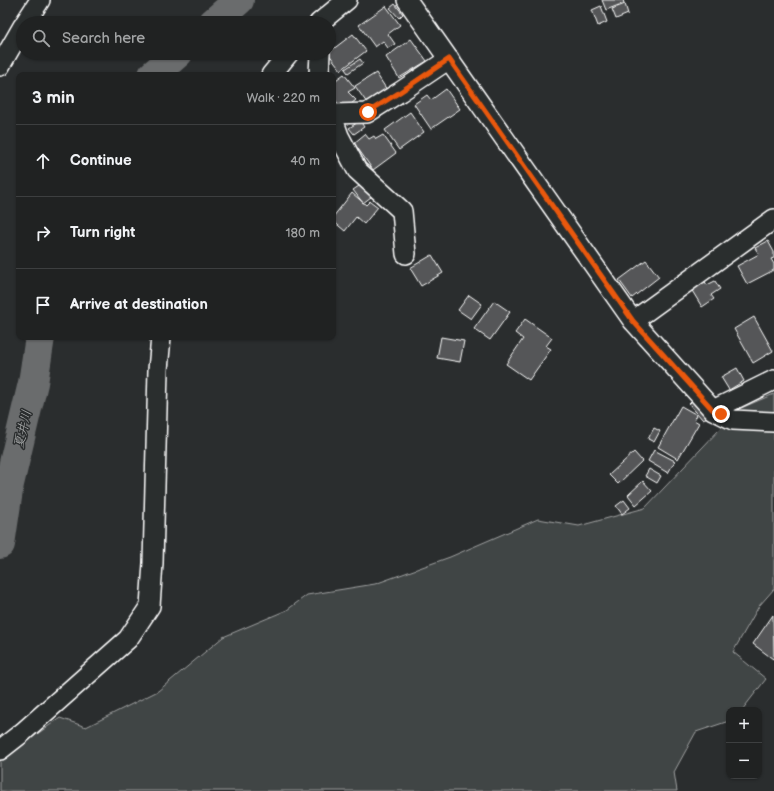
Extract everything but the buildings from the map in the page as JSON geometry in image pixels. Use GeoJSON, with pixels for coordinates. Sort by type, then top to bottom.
{"type":"FeatureCollection","features":[{"type":"Feature","properties":{"kind":"street"},"geometry":{"type":"LineString","coordinates":[[30,16],[40,0]]}},
{"type":"Feature","properties":{"kind":"street"},"geometry":{"type":"LineString","coordinates":[[328,16],[347,0]]}},
{"type":"Feature","properties":{"kind":"street"},"geometry":{"type":"LineString","coordinates":[[407,0],[633,321],[713,410],[733,420],[774,422]]}},
{"type":"Feature","properties":{"kind":"street"},"geometry":{"type":"LineString","coordinates":[[0,66],[16,38]]}},
{"type":"Feature","properties":{"kind":"street"},"geometry":{"type":"LineString","coordinates":[[336,114],[368,112],[449,59]]}},
{"type":"Feature","properties":{"kind":"street"},"geometry":{"type":"LineString","coordinates":[[273,72],[283,60]]}},
{"type":"Feature","properties":{"kind":"street"},"geometry":{"type":"LineString","coordinates":[[319,72],[320,60]]}},
{"type":"Feature","properties":{"kind":"street"},"geometry":{"type":"LineString","coordinates":[[336,128],[357,170],[402,211],[406,254]]}},
{"type":"Feature","properties":{"kind":"street"},"geometry":{"type":"LineString","coordinates":[[633,321],[774,219]]}},
{"type":"Feature","properties":{"kind":"street"},"geometry":{"type":"LineString","coordinates":[[0,750],[29,727],[128,639],[150,606],[153,562],[158,370],[161,340]]}},
{"type":"Feature","properties":{"kind":"street"},"geometry":{"type":"LineString","coordinates":[[713,410],[774,380]]}},
{"type":"Feature","properties":{"kind":"shaded area"},"geometry":{"type":"Polygon","coordinates":[[[774,394],[774,589],[759,606],[733,652],[766,679],[744,707],[726,707],[726,722],[696,732],[674,772],[677,791],[0,791],[0,760],[60,718],[86,727],[158,691],[223,637],[287,610],[307,595],[375,584],[450,557],[538,519],[579,526],[645,508],[739,409],[774,394]]]}},
{"type":"Feature","properties":{"kind":"waterway","name":"夏井川"},"geometry":{"type":"LineString","coordinates":[[221,16],[239,0]]}},
{"type":"Feature","properties":{"kind":"waterway","name":"夏井川"},"geometry":{"type":"LineString","coordinates":[[156,72],[170,60]]}},
{"type":"Feature","properties":{"kind":"waterway","name":"夏井川"},"geometry":{"type":"LineString","coordinates":[[0,544],[9,484],[33,383],[40,340]]}},
{"type":"Feature","properties":{"kind":"route"},"geometry":{"type":"LineString","coordinates":[[368,112],[449,59],[633,321],[713,410],[721,414]]}}]}
